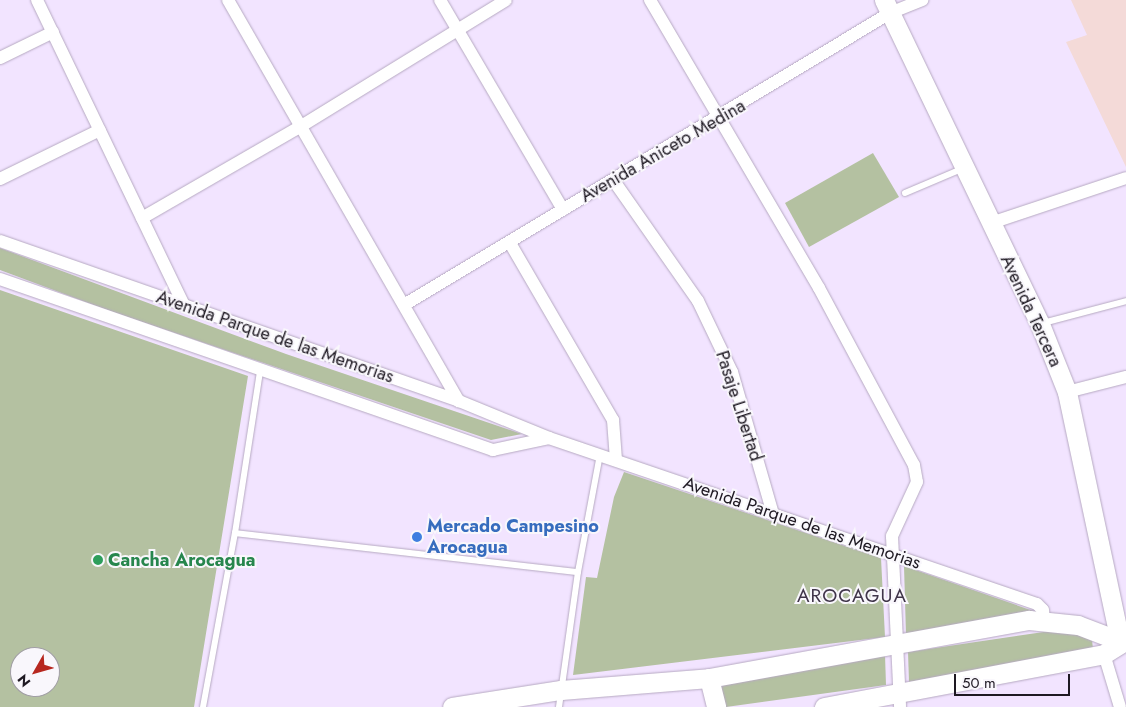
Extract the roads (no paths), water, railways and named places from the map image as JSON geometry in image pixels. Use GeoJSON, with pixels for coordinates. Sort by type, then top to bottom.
{"type":"FeatureCollection","features":[{"type":"Feature","properties":{"kind":"street"},"geometry":{"type":"LineString","coordinates":[[37,0],[184,305]]}},
{"type":"Feature","properties":{"kind":"street"},"geometry":{"type":"LineString","coordinates":[[228,0],[303,125],[459,402]]}},
{"type":"Feature","properties":{"kind":"street"},"geometry":{"type":"LineString","coordinates":[[440,0],[563,210]]}},
{"type":"Feature","properties":{"kind":"street"},"geometry":{"type":"LineString","coordinates":[[142,218],[303,125],[456,28],[506,0]]}},
{"type":"Feature","properties":{"kind":"street"},"geometry":{"type":"LineString","coordinates":[[650,0],[718,120],[819,288],[914,465],[917,482],[892,536],[898,701]]}},
{"type":"Feature","properties":{"kind":"street","name":"Avenida Aniceto Medina"},"geometry":{"type":"LineString","coordinates":[[404,305],[718,120],[887,7],[923,0]]}},
{"type":"Feature","properties":{"kind":"street","name":"Avenida Tercera"},"geometry":{"type":"LineString","coordinates":[[887,7],[1040,324],[1067,392],[1123,640]]}},
{"type":"Feature","properties":{"kind":"street"},"geometry":{"type":"LineString","coordinates":[[0,58],[52,32]]}},
{"type":"Feature","properties":{"kind":"street"},"geometry":{"type":"LineString","coordinates":[[0,178],[100,130]]}},
{"type":"Feature","properties":{"kind":"street"},"geometry":{"type":"LineString","coordinates":[[991,223],[1126,178]]}},
{"type":"Feature","properties":{"kind":"street","name":"Pasaje Libertad"},"geometry":{"type":"LineString","coordinates":[[614,181],[698,301],[732,372],[772,511]]}},
{"type":"Feature","properties":{"kind":"street","name":"Avenida Parque de las Memorias"},"geometry":{"type":"LineString","coordinates":[[0,241],[459,402],[549,438],[772,511],[1037,604],[1043,610],[1044,621]]}},
{"type":"Feature","properties":{"kind":"street"},"geometry":{"type":"LineString","coordinates":[[510,243],[613,420],[616,460]]}},
{"type":"Feature","properties":{"kind":"street","name":"Avenida Parque de las Memorias"},"geometry":{"type":"LineString","coordinates":[[0,278],[493,450],[549,438]]}},
{"type":"Feature","properties":{"kind":"street"},"geometry":{"type":"LineString","coordinates":[[1067,392],[1126,377]]}},
{"type":"Feature","properties":{"kind":"street"},"geometry":{"type":"LineString","coordinates":[[452,707],[560,698],[709,678],[1029,620],[1093,629],[1123,640]]}},
{"type":"Feature","properties":{"kind":"street"},"geometry":{"type":"LineString","coordinates":[[824,707],[898,701],[1104,654],[1123,640]]}},
{"type":"Feature","properties":{"kind":"street"},"geometry":{"type":"LineString","coordinates":[[1104,654],[1120,707]]}},
{"type":"Feature","properties":{"kind":"street"},"geometry":{"type":"LineString","coordinates":[[709,678],[716,707]]}},
{"type":"Feature","properties":{"kind":"lane"},"geometry":{"type":"LineString","coordinates":[[905,192],[965,168]]}},
{"type":"Feature","properties":{"kind":"lane"},"geometry":{"type":"LineString","coordinates":[[1040,324],[1126,301]]}},
{"type":"Feature","properties":{"kind":"lane"},"geometry":{"type":"LineString","coordinates":[[203,707],[235,533],[260,370]]}},
{"type":"Feature","properties":{"kind":"lane"},"geometry":{"type":"LineString","coordinates":[[560,698],[578,572],[600,454]]}},
{"type":"Feature","properties":{"kind":"lane"},"geometry":{"type":"LineString","coordinates":[[235,533],[578,572]]}},
{"type":"Feature","properties":{"kind":"place","name":"Mercado Campesino Arocagua"},"geometry":{"type":"Point","coordinates":[417,537]}},
{"type":"Feature","properties":{"kind":"place","name":"Cancha Arocagua"},"geometry":{"type":"Point","coordinates":[98,560]}},
{"type":"Feature","properties":{"kind":"district","name":"AROCAGUA"},"geometry":{"type":"Point","coordinates":[852,596]}}]}
